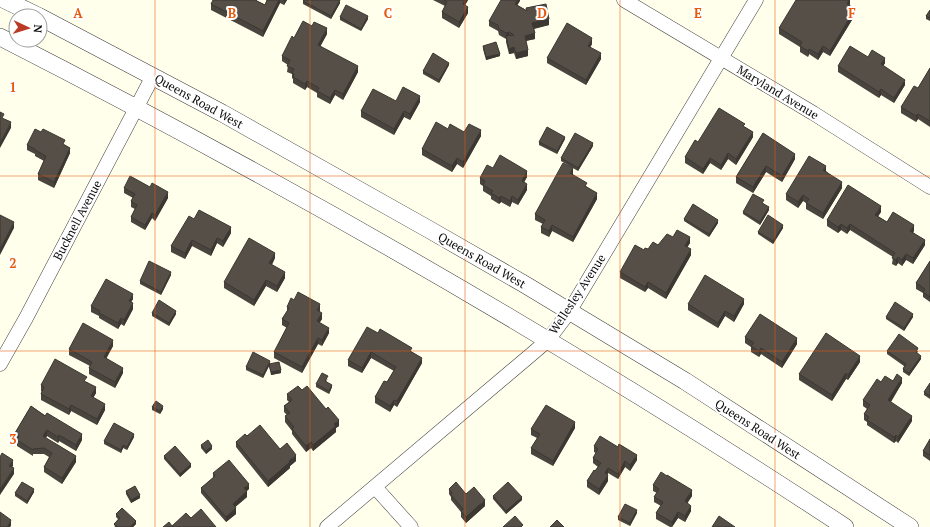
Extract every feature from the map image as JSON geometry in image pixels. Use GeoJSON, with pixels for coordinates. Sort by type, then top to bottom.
{"type":"FeatureCollection","features":[{"type":"Feature","properties":{"kind":"street","name":"Queens Road West"},"geometry":{"type":"LineString","coordinates":[[5,0],[21,8]]}},
{"type":"Feature","properties":{"kind":"street","name":"Maryland Avenue"},"geometry":{"type":"LineString","coordinates":[[624,0],[813,113],[930,187]]}},
{"type":"Feature","properties":{"kind":"street","name":"Wellesley Avenue"},"geometry":{"type":"LineString","coordinates":[[327,527],[548,340],[569,312],[756,0]]}},
{"type":"Feature","properties":{"kind":"street","name":"Queens Road West"},"geometry":{"type":"LineString","coordinates":[[48,22],[153,76],[436,233],[685,381],[910,527]]}},
{"type":"Feature","properties":{"kind":"street"},"geometry":{"type":"LineString","coordinates":[[0,37],[136,108],[325,211],[446,280],[548,340],[702,435],[845,527]]}},
{"type":"Feature","properties":{"kind":"street","name":"Bucknell Avenue"},"geometry":{"type":"LineString","coordinates":[[0,364],[26,318],[153,76]]}},
{"type":"Feature","properties":{"kind":"street"},"geometry":{"type":"LineString","coordinates":[[375,487],[411,527]]}},
{"type":"Feature","properties":{"kind":"building"},"geometry":{"type":"Polygon","coordinates":[[[213,0],[255,0],[265,5],[267,0],[279,0],[263,31],[211,4],[213,0]]]}},
{"type":"Feature","properties":{"kind":"building"},"geometry":{"type":"Polygon","coordinates":[[[340,0],[331,16],[303,1],[340,0]]]}},
{"type":"Feature","properties":{"kind":"building"},"geometry":{"type":"Polygon","coordinates":[[[444,0],[465,0],[463,4],[468,7],[459,22],[442,12],[447,2],[444,0]]]}},
{"type":"Feature","properties":{"kind":"building"},"geometry":{"type":"Polygon","coordinates":[[[501,0],[517,0],[515,4],[527,11],[526,8],[546,4],[549,19],[532,23],[535,33],[525,36],[528,50],[516,53],[514,47],[509,49],[506,36],[514,35],[509,32],[506,33],[499,29],[498,25],[489,21],[501,0]]]}},
{"type":"Feature","properties":{"kind":"building"},"geometry":{"type":"Polygon","coordinates":[[[796,0],[849,0],[847,4],[855,9],[830,51],[823,46],[818,54],[809,49],[808,51],[800,46],[802,42],[779,28],[796,0]]]}},
{"type":"Feature","properties":{"kind":"building"},"geometry":{"type":"Polygon","coordinates":[[[346,5],[368,16],[361,29],[340,17],[346,5]]]}},
{"type":"Feature","properties":{"kind":"building"},"geometry":{"type":"Polygon","coordinates":[[[930,10],[930,18],[926,16],[930,10]]]}},
{"type":"Feature","properties":{"kind":"building"},"geometry":{"type":"Polygon","coordinates":[[[303,21],[312,26],[314,22],[327,28],[318,45],[358,66],[343,94],[335,90],[330,98],[317,91],[319,88],[307,81],[305,84],[293,77],[294,74],[292,73],[294,69],[287,66],[290,60],[282,56],[292,36],[294,38],[303,21]]]}},
{"type":"Feature","properties":{"kind":"building"},"geometry":{"type":"Polygon","coordinates":[[[567,23],[592,38],[588,46],[601,53],[586,80],[547,58],[567,23]]]}},
{"type":"Feature","properties":{"kind":"building"},"geometry":{"type":"Polygon","coordinates":[[[496,42],[500,54],[486,57],[483,46],[496,42]]]}},
{"type":"Feature","properties":{"kind":"building"},"geometry":{"type":"Polygon","coordinates":[[[850,46],[868,57],[872,50],[885,58],[881,64],[905,80],[894,98],[881,89],[879,92],[838,66],[850,46]]]}},
{"type":"Feature","properties":{"kind":"building"},"geometry":{"type":"Polygon","coordinates":[[[433,53],[449,63],[439,80],[423,71],[433,53]]]}},
{"type":"Feature","properties":{"kind":"building"},"geometry":{"type":"Polygon","coordinates":[[[930,68],[930,121],[918,114],[916,116],[901,107],[914,86],[918,88],[930,68]]]}},
{"type":"Feature","properties":{"kind":"building"},"geometry":{"type":"Polygon","coordinates":[[[403,87],[420,96],[410,114],[404,111],[394,129],[361,111],[373,89],[396,101],[403,87]]]}},
{"type":"Feature","properties":{"kind":"building"},"geometry":{"type":"Polygon","coordinates":[[[719,108],[745,124],[743,126],[753,132],[736,159],[728,153],[721,165],[710,158],[703,169],[685,157],[695,140],[698,142],[719,108]]]}},
{"type":"Feature","properties":{"kind":"building"},"geometry":{"type":"Polygon","coordinates":[[[0,112],[4,114],[2,118],[11,122],[0,143],[0,112]]]}},
{"type":"Feature","properties":{"kind":"building"},"geometry":{"type":"Polygon","coordinates":[[[436,122],[448,129],[450,124],[464,132],[469,124],[481,130],[463,162],[457,158],[452,166],[422,149],[436,122]]]}},
{"type":"Feature","properties":{"kind":"building"},"geometry":{"type":"Polygon","coordinates":[[[547,127],[565,137],[557,151],[539,142],[547,127]]]}},
{"type":"Feature","properties":{"kind":"building"},"geometry":{"type":"Polygon","coordinates":[[[35,129],[41,132],[43,129],[65,140],[63,144],[70,148],[54,182],[38,174],[46,156],[27,145],[35,129]]]}},
{"type":"Feature","properties":{"kind":"building"},"geometry":{"type":"Polygon","coordinates":[[[575,133],[593,143],[578,168],[561,158],[575,133]]]}},
{"type":"Feature","properties":{"kind":"building"},"geometry":{"type":"Polygon","coordinates":[[[763,133],[795,154],[782,176],[766,166],[753,187],[736,177],[763,133]]]}},
{"type":"Feature","properties":{"kind":"building"},"geometry":{"type":"Polygon","coordinates":[[[500,155],[527,171],[522,181],[527,184],[518,200],[512,196],[510,201],[501,196],[499,198],[491,193],[493,191],[483,185],[485,181],[480,178],[487,165],[493,168],[500,155]]]}},
{"type":"Feature","properties":{"kind":"building"},"geometry":{"type":"Polygon","coordinates":[[[809,156],[826,166],[823,170],[842,182],[823,213],[806,203],[809,199],[803,195],[798,202],[786,194],[809,156]]]}},
{"type":"Feature","properties":{"kind":"building"},"geometry":{"type":"Polygon","coordinates":[[[563,163],[573,168],[570,173],[587,183],[585,186],[597,193],[573,237],[552,225],[549,231],[541,227],[545,220],[535,214],[563,163]]]}},
{"type":"Feature","properties":{"kind":"building"},"geometry":{"type":"Polygon","coordinates":[[[130,176],[150,187],[152,183],[168,192],[155,215],[152,213],[145,225],[131,217],[137,205],[131,201],[135,194],[124,188],[130,176]]]}},
{"type":"Feature","properties":{"kind":"building"},"geometry":{"type":"Polygon","coordinates":[[[848,185],[881,206],[875,215],[887,222],[893,212],[914,225],[910,231],[925,240],[913,258],[906,254],[902,260],[898,257],[896,260],[892,258],[895,253],[850,224],[847,228],[841,224],[838,227],[827,220],[848,185]]]}},
{"type":"Feature","properties":{"kind":"building"},"geometry":{"type":"Polygon","coordinates":[[[753,194],[764,200],[762,203],[769,207],[760,222],[743,212],[753,194]]]}},
{"type":"Feature","properties":{"kind":"building"},"geometry":{"type":"Polygon","coordinates":[[[693,204],[718,220],[709,234],[684,219],[693,204]]]}},
{"type":"Feature","properties":{"kind":"building"},"geometry":{"type":"Polygon","coordinates":[[[199,210],[231,227],[223,241],[217,238],[211,250],[192,240],[185,253],[171,246],[189,216],[194,219],[199,210]]]}},
{"type":"Feature","properties":{"kind":"building"},"geometry":{"type":"Polygon","coordinates":[[[0,215],[14,222],[0,249],[0,215]]]}},
{"type":"Feature","properties":{"kind":"building"},"geometry":{"type":"Polygon","coordinates":[[[768,215],[783,225],[773,241],[758,232],[768,215]]]}},
{"type":"Feature","properties":{"kind":"building"},"geometry":{"type":"Polygon","coordinates":[[[677,230],[690,237],[685,246],[691,249],[666,293],[648,282],[645,287],[620,272],[635,245],[644,250],[645,248],[648,249],[653,242],[658,245],[667,234],[673,237],[677,230]]]}},
{"type":"Feature","properties":{"kind":"building"},"geometry":{"type":"Polygon","coordinates":[[[249,238],[275,253],[269,263],[285,272],[277,286],[266,280],[254,300],[224,282],[249,238]]]}},
{"type":"Feature","properties":{"kind":"building"},"geometry":{"type":"Polygon","coordinates":[[[149,261],[171,272],[161,292],[140,281],[149,261]]]}},
{"type":"Feature","properties":{"kind":"building"},"geometry":{"type":"Polygon","coordinates":[[[930,261],[930,297],[923,292],[925,289],[916,283],[930,261]]]}},
{"type":"Feature","properties":{"kind":"building"},"geometry":{"type":"Polygon","coordinates":[[[705,275],[744,299],[734,316],[725,311],[718,323],[688,304],[705,275]]]}},
{"type":"Feature","properties":{"kind":"building"},"geometry":{"type":"Polygon","coordinates":[[[106,279],[133,294],[129,301],[133,303],[124,320],[121,318],[118,323],[99,313],[100,311],[91,306],[106,279]]]}},
{"type":"Feature","properties":{"kind":"building"},"geometry":{"type":"Polygon","coordinates":[[[298,292],[320,304],[317,310],[322,313],[317,321],[329,328],[322,340],[318,338],[302,367],[274,352],[289,323],[282,319],[289,308],[287,307],[291,298],[294,300],[298,292]]]}},
{"type":"Feature","properties":{"kind":"building"},"geometry":{"type":"Polygon","coordinates":[[[159,300],[176,311],[169,323],[152,313],[159,300]]]}},
{"type":"Feature","properties":{"kind":"building"},"geometry":{"type":"Polygon","coordinates":[[[895,302],[913,314],[904,328],[886,317],[895,302]]]}},
{"type":"Feature","properties":{"kind":"building"},"geometry":{"type":"Polygon","coordinates":[[[760,314],[797,338],[782,362],[761,348],[759,351],[751,346],[754,343],[745,337],[760,314]]]}},
{"type":"Feature","properties":{"kind":"building"},"geometry":{"type":"Polygon","coordinates":[[[83,323],[113,340],[104,357],[123,368],[115,382],[89,368],[92,362],[69,349],[83,323]]]}},
{"type":"Feature","properties":{"kind":"building"},"geometry":{"type":"Polygon","coordinates":[[[367,327],[378,333],[380,329],[412,348],[410,351],[422,358],[397,401],[394,400],[390,406],[375,397],[384,381],[387,382],[396,367],[371,352],[362,368],[348,360],[367,327]]]}},
{"type":"Feature","properties":{"kind":"building"},"geometry":{"type":"Polygon","coordinates":[[[826,333],[860,356],[848,375],[846,373],[832,395],[799,374],[826,333]]]}},
{"type":"Feature","properties":{"kind":"building"},"geometry":{"type":"Polygon","coordinates":[[[899,334],[918,348],[916,352],[921,356],[909,373],[903,369],[906,364],[887,351],[899,334]]]}},
{"type":"Feature","properties":{"kind":"building"},"geometry":{"type":"Polygon","coordinates":[[[253,352],[270,361],[263,375],[246,367],[253,352]]]}},
{"type":"Feature","properties":{"kind":"building"},"geometry":{"type":"Polygon","coordinates":[[[55,359],[87,377],[84,381],[96,387],[91,396],[105,404],[97,419],[71,405],[69,409],[41,394],[44,387],[41,385],[55,359]]]}},
{"type":"Feature","properties":{"kind":"building"},"geometry":{"type":"Polygon","coordinates":[[[279,362],[281,370],[271,372],[269,364],[279,362]]]}},
{"type":"Feature","properties":{"kind":"building"},"geometry":{"type":"Polygon","coordinates":[[[322,373],[328,376],[325,381],[332,385],[329,391],[316,384],[322,373]]]}},
{"type":"Feature","properties":{"kind":"building"},"geometry":{"type":"Polygon","coordinates":[[[897,374],[902,378],[888,400],[912,416],[898,437],[896,435],[894,437],[867,420],[869,417],[864,414],[870,405],[863,400],[877,379],[881,382],[885,376],[893,381],[897,374]]]}},
{"type":"Feature","properties":{"kind":"building"},"geometry":{"type":"Polygon","coordinates":[[[930,383],[930,396],[924,392],[930,383]]]}},
{"type":"Feature","properties":{"kind":"building"},"geometry":{"type":"Polygon","coordinates":[[[298,386],[302,390],[307,386],[326,409],[328,407],[339,420],[334,424],[336,426],[313,445],[311,442],[306,446],[292,429],[294,427],[285,416],[290,413],[284,406],[292,400],[287,394],[298,386]]]}},
{"type":"Feature","properties":{"kind":"building"},"geometry":{"type":"Polygon","coordinates":[[[156,401],[163,406],[160,411],[152,407],[156,401]]]}},
{"type":"Feature","properties":{"kind":"building"},"geometry":{"type":"Polygon","coordinates":[[[546,405],[575,422],[553,461],[531,448],[540,434],[531,429],[546,405]]]}},
{"type":"Feature","properties":{"kind":"building"},"geometry":{"type":"Polygon","coordinates":[[[31,406],[45,416],[47,413],[82,434],[76,445],[47,430],[43,436],[76,456],[62,478],[44,467],[52,453],[44,448],[33,450],[17,440],[19,436],[15,433],[31,406]]]}},
{"type":"Feature","properties":{"kind":"building"},"geometry":{"type":"Polygon","coordinates":[[[114,423],[134,434],[127,447],[123,445],[121,450],[104,441],[114,423]]]}},
{"type":"Feature","properties":{"kind":"building"},"geometry":{"type":"Polygon","coordinates":[[[260,425],[280,449],[287,443],[296,455],[268,481],[236,442],[245,434],[247,436],[260,425]]]}},
{"type":"Feature","properties":{"kind":"building"},"geometry":{"type":"Polygon","coordinates":[[[600,436],[618,447],[619,444],[637,455],[630,465],[625,461],[618,474],[608,468],[605,473],[608,475],[599,489],[587,481],[594,470],[595,471],[601,463],[593,458],[598,449],[594,446],[600,436]]]}},
{"type":"Feature","properties":{"kind":"building"},"geometry":{"type":"Polygon","coordinates":[[[930,439],[930,455],[923,451],[930,439]]]}},
{"type":"Feature","properties":{"kind":"building"},"geometry":{"type":"Polygon","coordinates":[[[208,440],[212,446],[206,451],[201,445],[208,440]]]}},
{"type":"Feature","properties":{"kind":"building"},"geometry":{"type":"Polygon","coordinates":[[[175,446],[191,464],[180,474],[164,456],[175,446]]]}},
{"type":"Feature","properties":{"kind":"building"},"geometry":{"type":"Polygon","coordinates":[[[2,453],[13,460],[9,466],[14,468],[0,489],[0,457],[2,453]]]}},
{"type":"Feature","properties":{"kind":"building"},"geometry":{"type":"Polygon","coordinates":[[[229,460],[249,484],[244,488],[247,491],[233,504],[236,508],[226,517],[201,488],[215,476],[213,473],[229,460]]]}},
{"type":"Feature","properties":{"kind":"building"},"geometry":{"type":"Polygon","coordinates":[[[661,472],[692,490],[685,501],[691,506],[685,516],[678,512],[672,522],[656,513],[663,502],[654,497],[659,489],[653,485],[661,472]]]}},
{"type":"Feature","properties":{"kind":"building"},"geometry":{"type":"Polygon","coordinates":[[[22,482],[34,489],[27,501],[15,493],[22,482]]]}},
{"type":"Feature","properties":{"kind":"building"},"geometry":{"type":"Polygon","coordinates":[[[456,482],[466,494],[474,487],[485,500],[466,517],[461,511],[463,509],[451,495],[452,493],[449,489],[456,482]]]}},
{"type":"Feature","properties":{"kind":"building"},"geometry":{"type":"Polygon","coordinates":[[[508,482],[522,497],[506,511],[493,496],[508,482]]]}},
{"type":"Feature","properties":{"kind":"building"},"geometry":{"type":"Polygon","coordinates":[[[135,486],[140,495],[131,500],[126,491],[135,486]]]}},
{"type":"Feature","properties":{"kind":"building"},"geometry":{"type":"Polygon","coordinates":[[[625,504],[637,510],[630,523],[618,517],[625,504]]]}},
{"type":"Feature","properties":{"kind":"building"},"geometry":{"type":"Polygon","coordinates":[[[122,508],[136,521],[130,527],[118,527],[114,524],[120,518],[116,514],[122,508]]]}},
{"type":"Feature","properties":{"kind":"building"},"geometry":{"type":"Polygon","coordinates":[[[201,509],[216,527],[163,527],[169,522],[172,526],[186,513],[191,518],[201,509]]]}},
{"type":"Feature","properties":{"kind":"building"},"geometry":{"type":"Polygon","coordinates":[[[0,512],[11,520],[7,527],[0,527],[0,512]]]}},
{"type":"Feature","properties":{"kind":"building"},"geometry":{"type":"Polygon","coordinates":[[[515,516],[523,525],[521,527],[503,527],[515,516]]]}},
{"type":"Feature","properties":{"kind":"building"},"geometry":{"type":"Polygon","coordinates":[[[719,516],[735,527],[712,527],[719,516]]]}},
{"type":"Feature","properties":{"kind":"building"},"geometry":{"type":"Polygon","coordinates":[[[557,520],[564,527],[550,527],[557,520]]]}}]}
